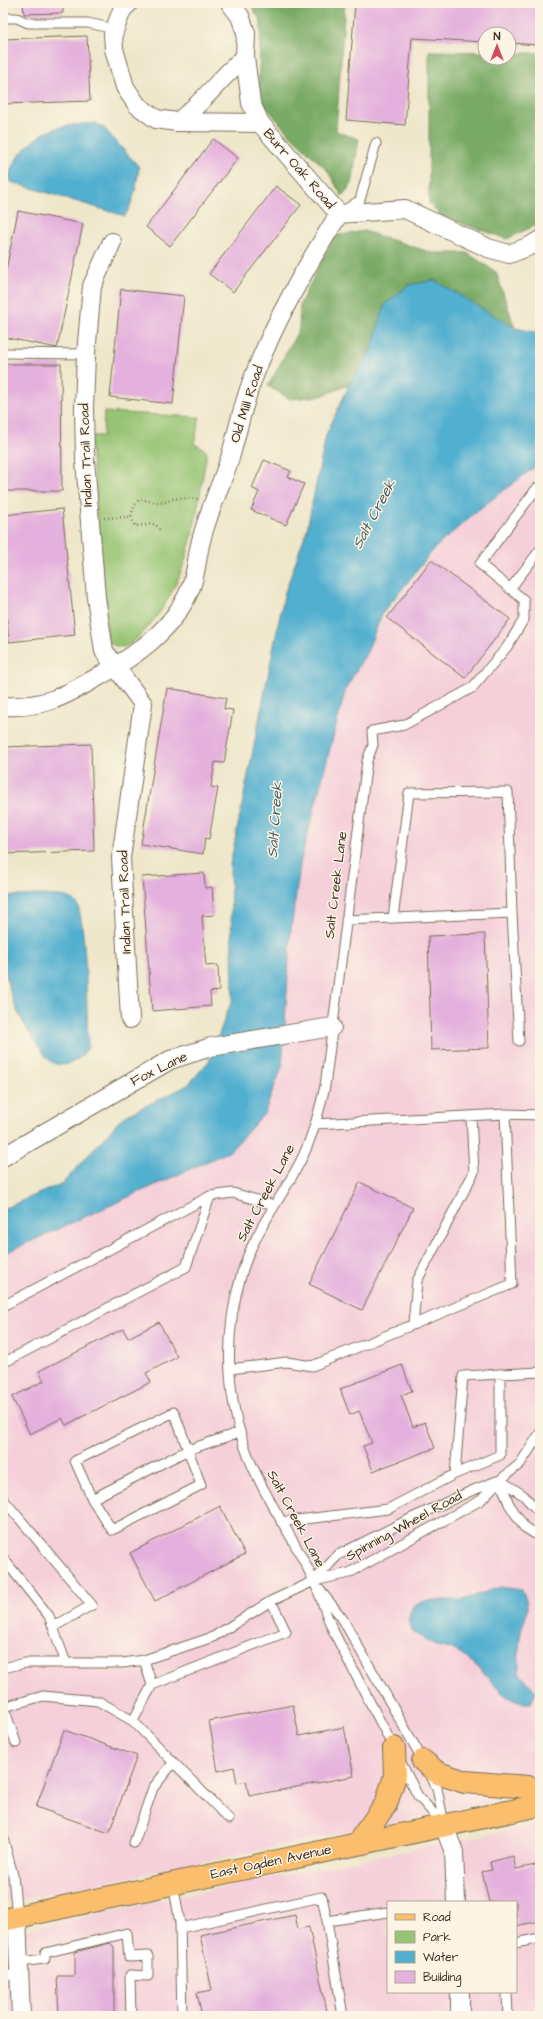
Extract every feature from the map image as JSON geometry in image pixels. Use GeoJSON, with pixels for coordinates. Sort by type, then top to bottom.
{"type":"FeatureCollection","features":[{"type":"Feature","properties":{"kind":"main road"},"geometry":{"type":"LineString","coordinates":[[357,1844],[386,1804],[395,1776],[394,1748]]}},
{"type":"Feature","properties":{"kind":"main road"},"geometry":{"type":"LineString","coordinates":[[423,1761],[438,1773],[465,1782],[528,1787],[540,1795]]}},
{"type":"Feature","properties":{"kind":"main road","name":"East Ogden Avenue"},"geometry":{"type":"LineString","coordinates":[[10,1918],[540,1805]]}},
{"type":"Feature","properties":{"kind":"street","name":"Burr Oak Road"},"geometry":{"type":"LineString","coordinates":[[129,3],[122,10],[113,34],[114,49],[125,87],[137,105],[156,119],[177,122],[260,123]]}},
{"type":"Feature","properties":{"kind":"street","name":"Burr Oak Road"},"geometry":{"type":"LineString","coordinates":[[230,3],[240,16],[246,33],[245,57],[252,103],[260,123],[339,214]]}},
{"type":"Feature","properties":{"kind":"street"},"geometry":{"type":"LineString","coordinates":[[177,122],[200,104],[230,68],[245,57]]}},
{"type":"Feature","properties":{"kind":"street"},"geometry":{"type":"LineString","coordinates":[[339,214],[405,209],[488,248],[509,254],[530,246],[540,240]]}},
{"type":"Feature","properties":{"kind":"street","name":"Old Mill Road"},"geometry":{"type":"LineString","coordinates":[[3,706],[41,704],[69,694],[117,667],[157,638],[181,606],[191,586],[201,538],[229,460],[252,382],[274,328],[294,287],[339,214]]}},
{"type":"Feature","properties":{"kind":"street","name":"Indian Trail Road"},"geometry":{"type":"LineString","coordinates":[[112,242],[92,286],[86,354],[84,437],[96,597],[104,651],[143,704],[121,858],[130,1018]]}},
{"type":"Feature","properties":{"kind":"street","name":"Fox Lane"},"geometry":{"type":"LineString","coordinates":[[3,1157],[170,1060],[211,1047],[332,1026]]}},
{"type":"Feature","properties":{"kind":"street"},"geometry":{"type":"LineString","coordinates":[[444,1826],[454,1852],[456,1901]]}},
{"type":"Feature","properties":{"kind":"street"},"geometry":{"type":"LineString","coordinates":[[10,1918],[14,1971],[21,2016]]}},
{"type":"Feature","properties":{"kind":"street"},"geometry":{"type":"LineString","coordinates":[[460,1993],[460,2016]]}},
{"type":"Feature","properties":{"kind":"lane"},"geometry":{"type":"LineString","coordinates":[[3,18],[17,18],[28,22],[88,24],[115,29]]}},
{"type":"Feature","properties":{"kind":"lane"},"geometry":{"type":"LineString","coordinates":[[339,214],[360,200],[376,143]]}},
{"type":"Feature","properties":{"kind":"lane"},"geometry":{"type":"LineString","coordinates":[[3,354],[86,354]]}},
{"type":"Feature","properties":{"kind":"lane"},"geometry":{"type":"LineString","coordinates":[[540,491],[537,488],[480,564],[510,589],[540,550]]}},
{"type":"Feature","properties":{"kind":"lane","name":"Salt Creek Lane"},"geometry":{"type":"LineString","coordinates":[[444,1826],[437,1788],[423,1761],[342,1618],[314,1581],[258,1479],[240,1432],[232,1398],[229,1347],[233,1310],[241,1274],[260,1228],[299,1164],[315,1124],[325,1086],[367,760],[373,744],[372,731],[404,725],[472,688],[507,647],[524,619],[524,600],[510,589]]}},
{"type":"Feature","properties":{"kind":"lane"},"geometry":{"type":"LineString","coordinates":[[393,918],[409,793],[508,792],[512,912],[519,1041]]}},
{"type":"Feature","properties":{"kind":"lane"},"geometry":{"type":"LineString","coordinates":[[346,920],[512,912]]}},
{"type":"Feature","properties":{"kind":"lane"},"geometry":{"type":"LineString","coordinates":[[315,1124],[505,1114],[540,1115]]}},
{"type":"Feature","properties":{"kind":"lane"},"geometry":{"type":"LineString","coordinates":[[230,1370],[287,1362],[312,1366],[512,1284],[505,1114]]}},
{"type":"Feature","properties":{"kind":"lane"},"geometry":{"type":"LineString","coordinates":[[413,1325],[418,1281],[474,1172],[471,1116]]}},
{"type":"Feature","properties":{"kind":"lane"},"geometry":{"type":"LineString","coordinates":[[3,1306],[210,1196],[233,1193],[274,1205]]}},
{"type":"Feature","properties":{"kind":"lane"},"geometry":{"type":"LineString","coordinates":[[3,1363],[186,1267],[210,1196]]}},
{"type":"Feature","properties":{"kind":"lane"},"geometry":{"type":"LineString","coordinates":[[455,1474],[463,1376],[540,1372]]}},
{"type":"Feature","properties":{"kind":"lane"},"geometry":{"type":"LineString","coordinates":[[281,1522],[388,1509],[455,1474],[500,1455],[500,1374]]}},
{"type":"Feature","properties":{"kind":"lane"},"geometry":{"type":"LineString","coordinates":[[174,1412],[201,1485],[112,1530],[92,1499],[75,1460],[174,1412]]}},
{"type":"Feature","properties":{"kind":"lane"},"geometry":{"type":"LineString","coordinates":[[92,1499],[188,1450],[240,1432]]}},
{"type":"Feature","properties":{"kind":"lane","name":"Spinning Wheel Road"},"geometry":{"type":"LineString","coordinates":[[3,1668],[25,1663],[123,1663],[144,1660],[213,1637],[271,1601],[314,1581],[349,1573],[481,1500],[500,1480],[520,1464],[540,1433]]}},
{"type":"Feature","properties":{"kind":"lane"},"geometry":{"type":"LineString","coordinates":[[500,1480],[523,1495],[540,1513]]}},
{"type":"Feature","properties":{"kind":"lane"},"geometry":{"type":"LineString","coordinates":[[500,1480],[510,1504],[524,1527],[540,1537]]}},
{"type":"Feature","properties":{"kind":"lane","name":"Spinning Wheel Road"},"geometry":{"type":"LineString","coordinates":[[314,1581],[338,1555],[449,1501],[500,1480]]}},
{"type":"Feature","properties":{"kind":"lane"},"geometry":{"type":"LineString","coordinates":[[3,1500],[92,1606],[53,1626]]}},
{"type":"Feature","properties":{"kind":"lane"},"geometry":{"type":"LineString","coordinates":[[3,1558],[49,1616],[66,1663]]}},
{"type":"Feature","properties":{"kind":"lane","name":"Salt Creek Lane"},"geometry":{"type":"LineString","coordinates":[[314,1581],[331,1625],[418,1796],[444,1826]]}},
{"type":"Feature","properties":{"kind":"lane"},"geometry":{"type":"LineString","coordinates":[[132,1721],[152,1685],[286,1632],[271,1601]]}},
{"type":"Feature","properties":{"kind":"lane"},"geometry":{"type":"LineString","coordinates":[[144,1660],[152,1685]]}},
{"type":"Feature","properties":{"kind":"lane"},"geometry":{"type":"LineString","coordinates":[[16,1743],[3,1706],[43,1696],[98,1701],[132,1721],[229,1820]]}},
{"type":"Feature","properties":{"kind":"lane"},"geometry":{"type":"LineString","coordinates":[[134,1843],[153,1788],[173,1763]]}},
{"type":"Feature","properties":{"kind":"lane"},"geometry":{"type":"LineString","coordinates":[[3,1838],[13,1875],[10,1918]]}},
{"type":"Feature","properties":{"kind":"lane"},"geometry":{"type":"LineString","coordinates":[[172,1883],[180,1928],[182,2016]]}},
{"type":"Feature","properties":{"kind":"lane"},"geometry":{"type":"LineString","coordinates":[[180,1928],[322,1897],[343,2016]]}},
{"type":"Feature","properties":{"kind":"lane"},"geometry":{"type":"LineString","coordinates":[[327,1921],[387,1912]]}},
{"type":"Feature","properties":{"kind":"lane"},"geometry":{"type":"LineString","coordinates":[[14,1971],[45,1959],[45,1953],[127,1933],[129,1957],[148,1956],[148,1976],[130,1975],[131,2016]]}},
{"type":"Feature","properties":{"kind":"lane"},"geometry":{"type":"LineString","coordinates":[[517,1943],[540,1938]]}},
{"type":"Feature","properties":{"kind":"lane"},"geometry":{"type":"LineString","coordinates":[[507,1993],[508,2016]]}},
{"type":"Feature","properties":{"kind":"path"},"geometry":{"type":"LineString","coordinates":[[161,531],[156,524],[135,526],[131,518],[134,506],[140,501],[146,499],[153,502],[163,503],[173,499],[214,500]]}},
{"type":"Feature","properties":{"kind":"path"},"geometry":{"type":"LineString","coordinates":[[89,519],[131,518]]}},
{"type":"Feature","properties":{"kind":"shaded area"},"geometry":{"type":"Polygon","coordinates":[[[540,463],[540,1789],[497,1801],[3,1903],[3,1254],[230,1151],[291,929],[301,859],[346,688],[367,652],[384,616],[437,548],[478,510],[540,463]]]}},
{"type":"Feature","properties":{"kind":"shaded area"},"geometry":{"type":"Polygon","coordinates":[[[540,1824],[540,2016],[3,2016],[3,1935],[171,1898],[540,1824]]]}},
{"type":"Feature","properties":{"kind":"green space"},"geometry":{"type":"Polygon","coordinates":[[[249,3],[345,3],[336,131],[359,139],[352,184],[342,196],[327,170],[287,132],[258,97],[261,21],[249,3]]]}},
{"type":"Feature","properties":{"kind":"green space"},"geometry":{"type":"Polygon","coordinates":[[[429,51],[477,52],[477,66],[517,66],[517,53],[540,53],[540,223],[507,239],[441,216],[429,203],[429,51]]]}},
{"type":"Feature","properties":{"kind":"green space"},"geometry":{"type":"Polygon","coordinates":[[[364,231],[433,253],[467,253],[496,272],[515,328],[434,280],[409,285],[385,305],[371,350],[349,385],[321,396],[290,399],[268,386],[299,329],[300,304],[334,236],[364,231]]]}},
{"type":"Feature","properties":{"kind":"green space"},"geometry":{"type":"Polygon","coordinates":[[[104,412],[200,417],[194,444],[203,448],[207,452],[190,544],[174,587],[163,608],[140,636],[133,642],[122,647],[108,642],[90,436],[103,436],[104,412]]]}},
{"type":"Feature","properties":{"kind":"water"},"geometry":{"type":"Polygon","coordinates":[[[96,123],[104,128],[139,167],[135,193],[125,216],[11,182],[10,175],[16,160],[29,145],[43,134],[66,126],[96,123]]]}},
{"type":"Feature","properties":{"kind":"water","name":"Salt Creek"},"geometry":{"type":"Polygon","coordinates":[[[434,280],[515,328],[540,333],[540,463],[478,510],[435,548],[382,614],[367,652],[346,688],[301,859],[291,929],[282,1067],[264,1114],[230,1151],[3,1254],[3,1209],[63,1183],[123,1117],[188,1085],[209,1061],[233,997],[230,865],[284,595],[307,529],[326,435],[349,385],[371,350],[385,304],[409,285],[434,280]]]}},
{"type":"Feature","properties":{"kind":"water"},"geometry":{"type":"Polygon","coordinates":[[[45,895],[64,897],[75,901],[79,909],[84,946],[88,1047],[77,1060],[72,1063],[61,1065],[55,1064],[47,1058],[18,1013],[7,979],[3,959],[3,896],[45,895]]]}},
{"type":"Feature","properties":{"kind":"water"},"geometry":{"type":"Polygon","coordinates":[[[500,1587],[522,1590],[527,1604],[519,1642],[519,1673],[536,1691],[531,1703],[513,1700],[505,1695],[480,1669],[460,1653],[452,1649],[440,1647],[430,1642],[413,1632],[409,1626],[409,1616],[413,1606],[425,1601],[463,1600],[500,1587]]]}},
{"type":"Feature","properties":{"kind":"building"},"geometry":{"type":"Polygon","coordinates":[[[23,3],[63,3],[63,13],[24,14],[23,3]]]}},
{"type":"Feature","properties":{"kind":"building"},"geometry":{"type":"Polygon","coordinates":[[[355,3],[540,3],[539,45],[517,44],[517,26],[477,26],[477,42],[412,38],[405,125],[346,120],[355,3]]]}},
{"type":"Feature","properties":{"kind":"building"},"geometry":{"type":"Polygon","coordinates":[[[87,36],[90,101],[3,104],[3,39],[87,36]]]}},
{"type":"Feature","properties":{"kind":"building"},"geometry":{"type":"Polygon","coordinates":[[[213,139],[238,158],[170,246],[146,227],[213,139]]]}},
{"type":"Feature","properties":{"kind":"building"},"geometry":{"type":"Polygon","coordinates":[[[276,186],[301,205],[233,292],[209,274],[276,186]]]}},
{"type":"Feature","properties":{"kind":"building"},"geometry":{"type":"Polygon","coordinates":[[[18,211],[83,224],[57,348],[3,337],[3,285],[18,211]]]}},
{"type":"Feature","properties":{"kind":"building"},"geometry":{"type":"Polygon","coordinates":[[[121,289],[184,296],[173,404],[110,397],[121,289]]]}},
{"type":"Feature","properties":{"kind":"building"},"geometry":{"type":"Polygon","coordinates":[[[3,364],[61,364],[62,491],[3,491],[3,364]]]}},
{"type":"Feature","properties":{"kind":"building"},"geometry":{"type":"Polygon","coordinates":[[[264,460],[291,471],[288,477],[304,484],[286,525],[251,510],[259,492],[252,488],[264,460]]]}},
{"type":"Feature","properties":{"kind":"building"},"geometry":{"type":"Polygon","coordinates":[[[62,509],[75,635],[9,642],[3,582],[3,515],[62,509]]]}},
{"type":"Feature","properties":{"kind":"building"},"geometry":{"type":"Polygon","coordinates":[[[431,560],[510,619],[465,678],[387,618],[431,560]]]}},
{"type":"Feature","properties":{"kind":"building"},"geometry":{"type":"Polygon","coordinates":[[[167,688],[226,698],[224,709],[233,710],[224,763],[215,762],[211,787],[218,788],[209,839],[205,838],[203,854],[141,844],[167,688]]]}},
{"type":"Feature","properties":{"kind":"building"},"geometry":{"type":"Polygon","coordinates":[[[91,744],[94,851],[3,854],[3,747],[91,744]]]}},
{"type":"Feature","properties":{"kind":"building"},"geometry":{"type":"Polygon","coordinates":[[[204,873],[205,888],[212,887],[214,915],[202,916],[206,966],[218,965],[219,991],[210,992],[211,1006],[152,1011],[142,877],[204,873]]]}},
{"type":"Feature","properties":{"kind":"building"},"geometry":{"type":"Polygon","coordinates":[[[485,934],[489,1048],[431,1050],[428,936],[485,934]]]}},
{"type":"Feature","properties":{"kind":"building"},"geometry":{"type":"Polygon","coordinates":[[[360,1182],[413,1208],[362,1310],[309,1284],[360,1182]]]}},
{"type":"Feature","properties":{"kind":"building"},"geometry":{"type":"Polygon","coordinates":[[[159,1322],[177,1357],[146,1373],[151,1382],[66,1425],[62,1418],[30,1434],[12,1397],[44,1381],[39,1371],[123,1329],[128,1338],[159,1322]]]}},
{"type":"Feature","properties":{"kind":"building"},"geometry":{"type":"Polygon","coordinates":[[[402,1365],[412,1391],[401,1395],[413,1427],[425,1422],[435,1448],[373,1471],[363,1446],[372,1443],[359,1411],[350,1415],[340,1389],[402,1365]]]}},
{"type":"Feature","properties":{"kind":"building"},"geometry":{"type":"Polygon","coordinates":[[[220,1506],[245,1554],[155,1601],[130,1553],[220,1506]]]}},
{"type":"Feature","properties":{"kind":"building"},"geometry":{"type":"Polygon","coordinates":[[[293,1705],[299,1736],[344,1727],[354,1776],[249,1796],[246,1781],[237,1783],[234,1767],[218,1771],[209,1721],[293,1705]]]}},
{"type":"Feature","properties":{"kind":"building"},"geometry":{"type":"Polygon","coordinates":[[[64,1730],[137,1756],[109,1833],[36,1807],[64,1730]]]}},
{"type":"Feature","properties":{"kind":"building"},"geometry":{"type":"Polygon","coordinates":[[[513,1856],[516,1869],[540,1864],[540,1921],[517,1926],[517,1901],[489,1901],[482,1872],[492,1870],[490,1862],[513,1856]]]}},
{"type":"Feature","properties":{"kind":"building"},"geometry":{"type":"Polygon","coordinates":[[[295,1915],[298,1929],[309,1927],[328,2016],[202,2016],[197,1993],[212,1990],[200,1935],[295,1915]]]}},
{"type":"Feature","properties":{"kind":"building"},"geometry":{"type":"Polygon","coordinates":[[[110,1943],[114,1947],[114,2014],[59,2016],[57,1976],[75,1976],[75,1952],[110,1943]]]}}]}
